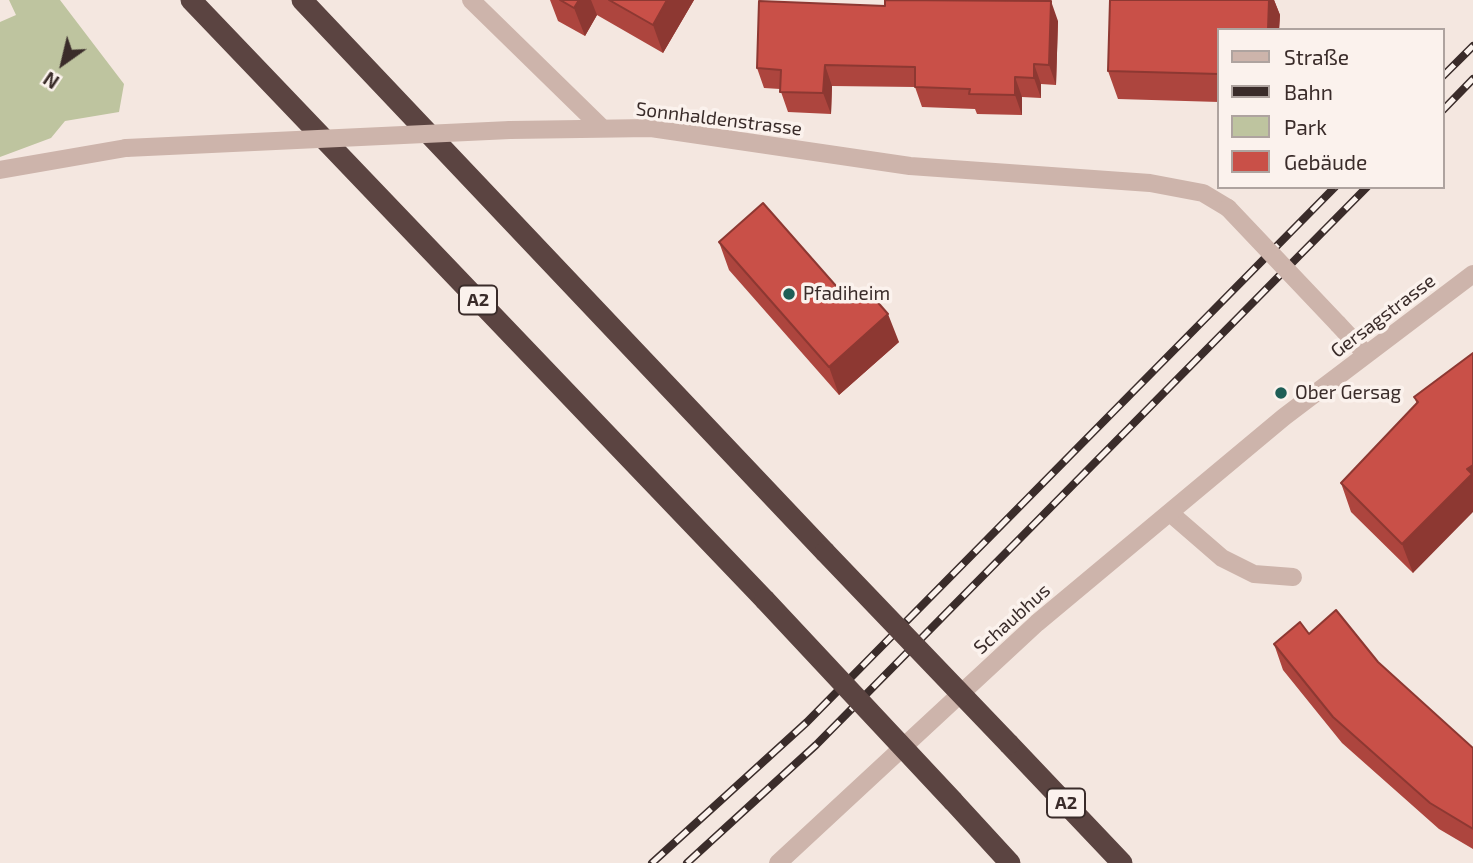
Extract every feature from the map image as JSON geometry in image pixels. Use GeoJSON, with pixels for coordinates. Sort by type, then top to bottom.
{"type":"FeatureCollection","features":[{"type":"Feature","properties":{"kind":"highway","name":"A2"},"geometry":{"type":"LineString","coordinates":[[191,0],[765,600],[1010,863]]}},
{"type":"Feature","properties":{"kind":"highway","name":"A2"},"geometry":{"type":"LineString","coordinates":[[302,0],[1122,863]]}},
{"type":"Feature","properties":{"kind":"street"},"geometry":{"type":"LineString","coordinates":[[471,0],[601,127]]}},
{"type":"Feature","properties":{"kind":"street","name":"Sonnhaldenstrasse"},"geometry":{"type":"LineString","coordinates":[[0,170],[126,148],[601,127],[651,128],[911,166],[1150,183],[1203,193],[1228,208],[1366,354]]}},
{"type":"Feature","properties":{"kind":"street","name":"Gersagstrasse"},"geometry":{"type":"LineString","coordinates":[[1284,417],[1473,274]]}},
{"type":"Feature","properties":{"kind":"street","name":"Schaubhus"},"geometry":{"type":"LineString","coordinates":[[778,863],[1038,623],[1284,417]]}},
{"type":"Feature","properties":{"kind":"street"},"geometry":{"type":"LineString","coordinates":[[1170,513],[1222,558],[1254,574],[1293,577]]}},
{"type":"Feature","properties":{"kind":"green space"},"geometry":{"type":"Polygon","coordinates":[[[9,0],[60,0],[124,84],[119,112],[65,121],[51,138],[0,157],[0,22],[16,15],[9,0]]]}},
{"type":"Feature","properties":{"kind":"building"},"geometry":{"type":"Polygon","coordinates":[[[560,0],[579,0],[574,8],[560,0]]]}},
{"type":"Feature","properties":{"kind":"building"},"geometry":{"type":"Polygon","coordinates":[[[609,0],[667,0],[653,25],[609,0]]]}},
{"type":"Feature","properties":{"kind":"building"},"geometry":{"type":"Polygon","coordinates":[[[885,0],[1051,1],[1049,65],[1034,64],[1034,78],[1015,77],[1015,95],[969,94],[970,89],[915,87],[915,67],[825,65],[823,93],[780,92],[781,70],[757,68],[759,1],[885,6],[885,0]]]}},
{"type":"Feature","properties":{"kind":"building"},"geometry":{"type":"Polygon","coordinates":[[[1110,0],[1269,0],[1268,28],[1218,28],[1218,74],[1108,71],[1110,0]]]}},
{"type":"Feature","properties":{"kind":"building","name":"Pfadiheim"},"geometry":{"type":"Polygon","coordinates":[[[763,203],[851,303],[867,290],[888,314],[829,367],[719,242],[763,203]]]}},
{"type":"Feature","properties":{"kind":"building"},"geometry":{"type":"Polygon","coordinates":[[[1473,353],[1473,465],[1467,469],[1472,474],[1402,544],[1341,483],[1418,402],[1414,397],[1473,353]]]}},
{"type":"Feature","properties":{"kind":"building"},"geometry":{"type":"Polygon","coordinates":[[[1336,610],[1378,662],[1473,748],[1473,829],[1430,803],[1333,717],[1274,644],[1300,622],[1309,634],[1336,610]]]}},
{"type":"Feature","properties":{"kind":"railway"},"geometry":{"type":"LineString","coordinates":[[1445,74],[1473,46]]}},
{"type":"Feature","properties":{"kind":"railway"},"geometry":{"type":"LineString","coordinates":[[1445,108],[1473,79]]}},
{"type":"Feature","properties":{"kind":"railway"},"geometry":{"type":"LineString","coordinates":[[652,863],[807,722],[1333,189]]}},
{"type":"Feature","properties":{"kind":"railway"},"geometry":{"type":"LineString","coordinates":[[687,863],[816,745],[1365,189]]}},
{"type":"Feature","properties":{"kind":"place","name":"Pfadiheim"},"geometry":{"type":"Point","coordinates":[789,294]}},
{"type":"Feature","properties":{"kind":"place","name":"Ober Gersag"},"geometry":{"type":"Point","coordinates":[1281,393]}}]}
